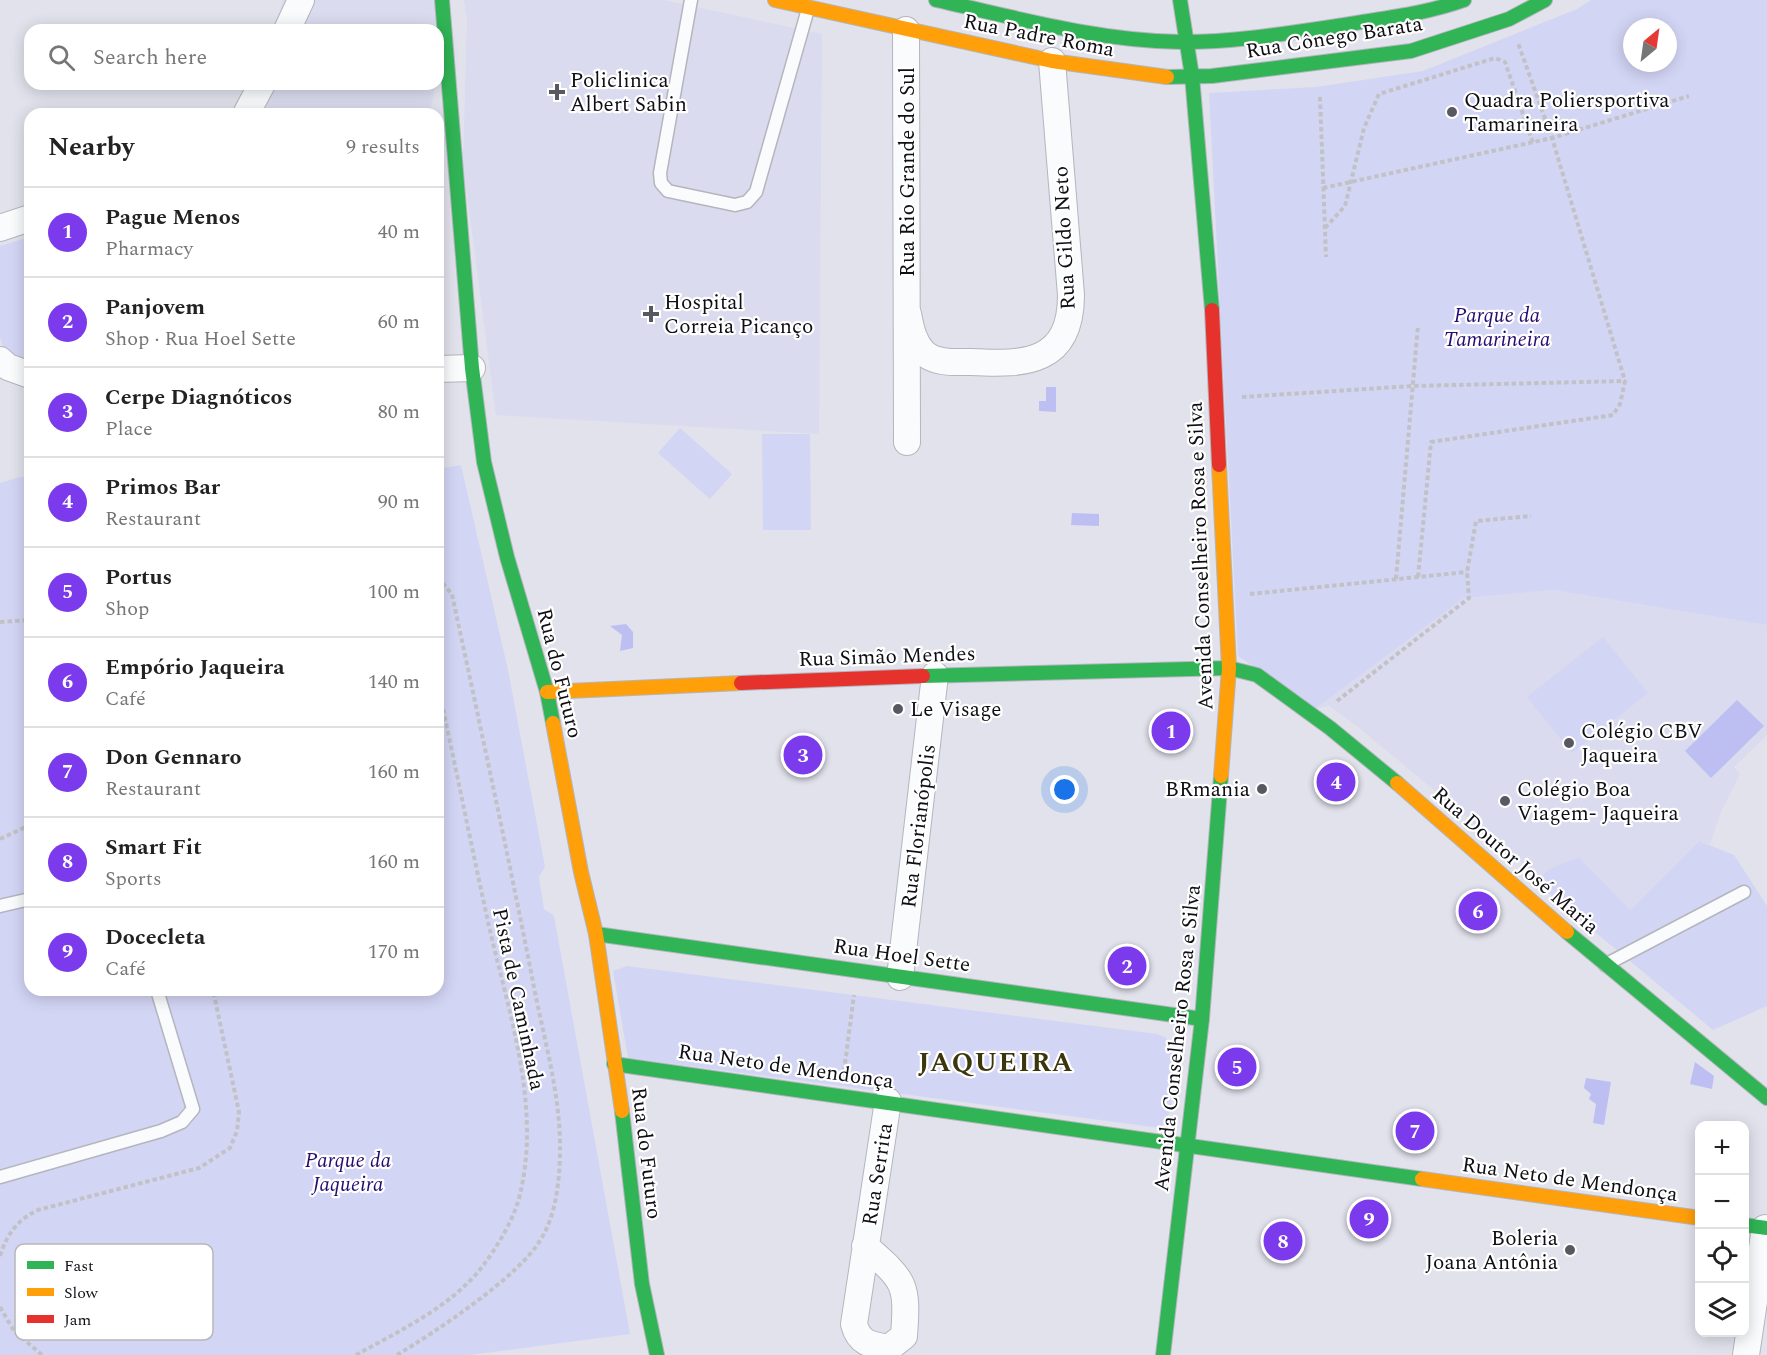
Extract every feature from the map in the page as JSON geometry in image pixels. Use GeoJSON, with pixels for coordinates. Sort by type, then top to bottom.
{"type":"FeatureCollection","features":[{"type":"Feature","properties":{"kind":"street"},"geometry":{"type":"LineString","coordinates":[[290,24],[302,0]]}},
{"type":"Feature","properties":{"kind":"street"},"geometry":{"type":"LineString","coordinates":[[428,0],[444,22]]}},
{"type":"Feature","properties":{"kind":"street","name":"Rua do Futuro"},"geometry":{"type":"LineString","coordinates":[[442,0],[472,368],[487,472],[507,557],[547,692],[581,872],[596,934],[629,1162],[642,1284],[657,1355]]}},
{"type":"Feature","properties":{"kind":"street","name":"Rua Padre Roma"},"geometry":{"type":"LineString","coordinates":[[775,0],[1052,62],[1161,77],[1192,76]]}},
{"type":"Feature","properties":{"kind":"street","name":"Rua Padre Roma"},"geometry":{"type":"LineString","coordinates":[[936,0],[1067,30],[1141,40],[1187,42]]}},
{"type":"Feature","properties":{"kind":"street","name":"Avenida Conselheiro Rosa e Silva"},"geometry":{"type":"LineString","coordinates":[[1164,1355],[1202,1020],[1229,668],[1213,326],[1192,76],[1180,0]]}},
{"type":"Feature","properties":{"kind":"street","name":"Rua Cônego Barata"},"geometry":{"type":"LineString","coordinates":[[1187,42],[1301,32],[1381,9],[1464,0]]}},
{"type":"Feature","properties":{"kind":"street","name":"Rua Cônego Barata"},"geometry":{"type":"LineString","coordinates":[[1192,76],[1411,51],[1509,19],[1545,0]]}},
{"type":"Feature","properties":{"kind":"street","name":"Rua Rio Grande do Sul"},"geometry":{"type":"LineString","coordinates":[[906,30],[907,442]]}},
{"type":"Feature","properties":{"kind":"street","name":"Rua Gildo Neto"},"geometry":{"type":"LineString","coordinates":[[924,353],[935,359],[949,362],[1026,362],[1052,350],[1068,326],[1071,296],[1052,62]]}},
{"type":"Feature","properties":{"kind":"street"},"geometry":{"type":"LineString","coordinates":[[249,108],[259,90]]}},
{"type":"Feature","properties":{"kind":"street"},"geometry":{"type":"LineString","coordinates":[[0,228],[24,220]]}},
{"type":"Feature","properties":{"kind":"street","name":"Rua Rio Grande do Sul"},"geometry":{"type":"LineString","coordinates":[[908,314],[915,342],[924,353]]}},
{"type":"Feature","properties":{"kind":"street"},"geometry":{"type":"LineString","coordinates":[[0,360],[8,367],[24,373]]}},
{"type":"Feature","properties":{"kind":"street"},"geometry":{"type":"LineString","coordinates":[[444,369],[472,368]]}},
{"type":"Feature","properties":{"kind":"street","name":"Rua Simão Mendes"},"geometry":{"type":"LineString","coordinates":[[547,692],[935,675],[1229,668]]}},
{"type":"Feature","properties":{"kind":"street","name":"Rua Doutor José Maria"},"geometry":{"type":"LineString","coordinates":[[1229,668],[1257,675],[1402,787],[1604,965],[1767,1098]]}},
{"type":"Feature","properties":{"kind":"street","name":"Rua Florianópolis"},"geometry":{"type":"LineString","coordinates":[[900,977],[935,675]]}},
{"type":"Feature","properties":{"kind":"street","name":"Rua Hoel Sette"},"geometry":{"type":"LineString","coordinates":[[596,934],[1202,1020]]}},
{"type":"Feature","properties":{"kind":"street","name":"Rua Neto de Mendonça"},"geometry":{"type":"LineString","coordinates":[[614,1064],[888,1101],[1695,1217]]}},
{"type":"Feature","properties":{"kind":"street","name":"Rua Serrita"},"geometry":{"type":"LineString","coordinates":[[865,1246],[888,1101]]}},
{"type":"Feature","properties":{"kind":"street"},"geometry":{"type":"LineString","coordinates":[[1746,1355],[1759,1227]]}},
{"type":"Feature","properties":{"kind":"lane"},"geometry":{"type":"LineString","coordinates":[[691,0],[660,173],[661,183],[668,191],[735,205],[747,202],[756,192],[808,8]]}},
{"type":"Feature","properties":{"kind":"lane"},"geometry":{"type":"LineString","coordinates":[[1604,965],[1744,892]]}},
{"type":"Feature","properties":{"kind":"lane"},"geometry":{"type":"LineString","coordinates":[[0,906],[24,900]]}},
{"type":"Feature","properties":{"kind":"lane"},"geometry":{"type":"LineString","coordinates":[[0,1177],[138,1138],[182,1122],[189,1117],[192,1109],[185,1079],[159,996]]}},
{"type":"Feature","properties":{"kind":"path"},"geometry":{"type":"LineString","coordinates":[[1418,577],[1431,442],[1612,414],[1620,404],[1625,381],[1551,138],[1509,19]]}},
{"type":"Feature","properties":{"kind":"path"},"geometry":{"type":"LineString","coordinates":[[1325,228],[1345,206],[1364,128],[1379,94],[1495,58],[1505,62],[1533,142]]}},
{"type":"Feature","properties":{"kind":"path"},"geometry":{"type":"LineString","coordinates":[[1323,188],[1551,138],[1689,96]]}},
{"type":"Feature","properties":{"kind":"path"},"geometry":{"type":"LineString","coordinates":[[1320,97],[1326,257]]}},
{"type":"Feature","properties":{"kind":"path"},"geometry":{"type":"LineString","coordinates":[[1396,579],[1418,325]]}},
{"type":"Feature","properties":{"kind":"path"},"geometry":{"type":"LineString","coordinates":[[1215,399],[1413,386],[1625,381]]}},
{"type":"Feature","properties":{"kind":"path"},"geometry":{"type":"LineString","coordinates":[[1315,718],[1469,598],[1467,572],[1476,522],[1531,516]]}},
{"type":"Feature","properties":{"kind":"path"},"geometry":{"type":"LineString","coordinates":[[1225,598],[1467,572]]}},
{"type":"Feature","properties":{"kind":"path"},"geometry":{"type":"LineString","coordinates":[[399,1354],[473,1304],[525,1259],[541,1240],[549,1224],[559,1174],[557,1110],[515,890],[453,594],[444,584]]}},
{"type":"Feature","properties":{"kind":"path"},"geometry":{"type":"LineString","coordinates":[[0,622],[24,620]]}},
{"type":"Feature","properties":{"kind":"path","name":"Pista de Caminhada"},"geometry":{"type":"LineString","coordinates":[[356,1355],[446,1301],[481,1268],[512,1215],[521,1192],[525,1163],[524,1086],[444,714]]}},
{"type":"Feature","properties":{"kind":"path"},"geometry":{"type":"LineString","coordinates":[[0,839],[24,828]]}},
{"type":"Feature","properties":{"kind":"path"},"geometry":{"type":"LineString","coordinates":[[841,1095],[858,970]]}},
{"type":"Feature","properties":{"kind":"path"},"geometry":{"type":"LineString","coordinates":[[0,1307],[15,1332]]}},
{"type":"Feature","properties":{"kind":"path"},"geometry":{"type":"LineString","coordinates":[[24,1340],[42,1355]]}},
{"type":"Feature","properties":{"kind":"shaded area"},"geometry":{"type":"Polygon","coordinates":[[[282,0],[448,0],[440,24],[279,24],[282,0]]]}},
{"type":"Feature","properties":{"kind":"shaded area","name":"Hospital Correia Picanço"},"geometry":{"type":"Polygon","coordinates":[[[464,0],[663,0],[822,34],[819,434],[496,415],[463,164],[467,20],[464,0]]]}},
{"type":"Feature","properties":{"kind":"shaded area"},"geometry":{"type":"Polygon","coordinates":[[[268,90],[434,90],[431,108],[266,108],[268,90]]]}},
{"type":"Feature","properties":{"kind":"shaded area"},"geometry":{"type":"Polygon","coordinates":[[[1046,387],[1056,387],[1056,412],[1039,411],[1039,401],[1046,401],[1046,387]]]}},
{"type":"Feature","properties":{"kind":"shaded area"},"geometry":{"type":"Polygon","coordinates":[[[1072,513],[1099,514],[1099,526],[1071,525],[1072,513]]]}},
{"type":"Feature","properties":{"kind":"shaded area","name":"Colégio CBV Jaqueira"},"geometry":{"type":"Polygon","coordinates":[[[1553,590],[1767,625],[1767,735],[1734,767],[1740,774],[1721,812],[1710,844],[1699,841],[1630,910],[1579,857],[1551,868],[1540,878],[1358,727],[1329,706],[1315,709],[1464,598],[1553,590]]]}},
{"type":"Feature","properties":{"kind":"shaded area"},"geometry":{"type":"Polygon","coordinates":[[[626,624],[633,632],[633,648],[620,651],[622,635],[610,626],[626,624]]]}},
{"type":"Feature","properties":{"kind":"shaded area"},"geometry":{"type":"Polygon","coordinates":[[[1737,700],[1764,726],[1711,778],[1685,751],[1737,700]]]}},
{"type":"Feature","properties":{"kind":"shaded area"},"geometry":{"type":"Polygon","coordinates":[[[1695,1062],[1714,1076],[1712,1089],[1690,1084],[1695,1062]]]}},
{"type":"Feature","properties":{"kind":"shaded area"},"geometry":{"type":"Polygon","coordinates":[[[1586,1078],[1611,1082],[1604,1125],[1593,1123],[1596,1104],[1589,1099],[1591,1094],[1584,1088],[1586,1078]]]}},
{"type":"Feature","properties":{"kind":"green space","name":"Parque da Tamarineira"},"geometry":{"type":"Polygon","coordinates":[[[1591,0],[1767,0],[1767,625],[1553,590],[1464,598],[1315,709],[1238,656],[1209,93],[1316,87],[1423,71],[1577,9],[1591,0]]]}},
{"type":"Feature","properties":{"kind":"green space"},"geometry":{"type":"Polygon","coordinates":[[[24,239],[24,364],[5,353],[0,337],[0,246],[24,239]]]}},
{"type":"Feature","properties":{"kind":"green space"},"geometry":{"type":"Polygon","coordinates":[[[680,428],[732,474],[710,499],[658,453],[680,428]]]}},
{"type":"Feature","properties":{"kind":"green space"},"geometry":{"type":"Polygon","coordinates":[[[762,434],[810,434],[811,530],[763,530],[762,434]]]}},
{"type":"Feature","properties":{"kind":"green space","name":"Parque da Jaqueira"},"geometry":{"type":"Polygon","coordinates":[[[461,465],[508,670],[545,867],[539,877],[544,909],[554,916],[630,1334],[469,1355],[0,1355],[0,483],[24,477],[24,996],[444,996],[444,468],[461,465]]]}},
{"type":"Feature","properties":{"kind":"green space"},"geometry":{"type":"Polygon","coordinates":[[[1603,637],[1648,693],[1572,753],[1527,697],[1603,637]]]}},
{"type":"Feature","properties":{"kind":"green space"},"geometry":{"type":"Polygon","coordinates":[[[1699,841],[1734,855],[1767,906],[1767,1006],[1713,1030],[1535,882],[1551,868],[1579,857],[1630,910],[1699,841]]]}},
{"type":"Feature","properties":{"kind":"green space"},"geometry":{"type":"Polygon","coordinates":[[[627,966],[1157,1034],[1166,1038],[1174,1049],[1171,1110],[1161,1128],[628,1058],[613,971],[627,966]]]}},
{"type":"Feature","properties":{"kind":"traffic: fast"},"geometry":{"type":"LineString","coordinates":[[442,0],[444,24]]}},
{"type":"Feature","properties":{"kind":"traffic: fast"},"geometry":{"type":"LineString","coordinates":[[936,0],[1089,33],[1120,38],[1182,42],[1243,39],[1324,28],[1390,18],[1464,0]]}},
{"type":"Feature","properties":{"kind":"traffic: fast"},"geometry":{"type":"LineString","coordinates":[[1180,0],[1192,76],[1212,310]]}},
{"type":"Feature","properties":{"kind":"traffic: fast"},"geometry":{"type":"LineString","coordinates":[[1167,77],[1212,76],[1411,51],[1509,19],[1545,0]]}},
{"type":"Feature","properties":{"kind":"traffic: fast"},"geometry":{"type":"LineString","coordinates":[[444,25],[472,368],[484,462],[507,557],[547,692],[553,723]]}},
{"type":"Feature","properties":{"kind":"traffic: fast"},"geometry":{"type":"LineString","coordinates":[[923,676],[1229,668],[1257,675],[1330,728],[1397,783]]}},
{"type":"Feature","properties":{"kind":"traffic: fast"},"geometry":{"type":"LineString","coordinates":[[1163,1355],[1202,1019],[1221,776]]}},
{"type":"Feature","properties":{"kind":"traffic: fast"},"geometry":{"type":"LineString","coordinates":[[1567,932],[1767,1098]]}},
{"type":"Feature","properties":{"kind":"traffic: fast"},"geometry":{"type":"LineString","coordinates":[[596,934],[1202,1019]]}},
{"type":"Feature","properties":{"kind":"traffic: fast"},"geometry":{"type":"LineString","coordinates":[[614,1064],[1422,1179]]}},
{"type":"Feature","properties":{"kind":"traffic: fast"},"geometry":{"type":"LineString","coordinates":[[622,1111],[642,1284],[657,1355]]}},
{"type":"Feature","properties":{"kind":"traffic: fast"},"geometry":{"type":"LineString","coordinates":[[1749,1226],[1767,1228]]}},
{"type":"Feature","properties":{"kind":"traffic: slow"},"geometry":{"type":"LineString","coordinates":[[775,0],[1052,61],[1167,77]]}},
{"type":"Feature","properties":{"kind":"traffic: slow"},"geometry":{"type":"LineString","coordinates":[[1219,465],[1229,668],[1221,776]]}},
{"type":"Feature","properties":{"kind":"traffic: slow"},"geometry":{"type":"LineString","coordinates":[[547,692],[741,683]]}},
{"type":"Feature","properties":{"kind":"traffic: slow"},"geometry":{"type":"LineString","coordinates":[[553,723],[581,872],[596,934],[622,1111]]}},
{"type":"Feature","properties":{"kind":"traffic: slow"},"geometry":{"type":"LineString","coordinates":[[1397,783],[1567,932]]}},
{"type":"Feature","properties":{"kind":"traffic: slow"},"geometry":{"type":"LineString","coordinates":[[1422,1179],[1695,1217]]}},
{"type":"Feature","properties":{"kind":"traffic: jam"},"geometry":{"type":"LineString","coordinates":[[1212,310],[1219,465]]}},
{"type":"Feature","properties":{"kind":"traffic: jam"},"geometry":{"type":"LineString","coordinates":[[741,683],[923,676]]}},
{"type":"Feature","properties":{"kind":"place","name":"Policlinica Albert Sabin"},"geometry":{"type":"Point","coordinates":[557,92]}},
{"type":"Feature","properties":{"kind":"place","name":"Quadra Poliersportiva Tamarineira"},"geometry":{"type":"Point","coordinates":[1452,112]}},
{"type":"Feature","properties":{"kind":"place","name":"Hospital Correia Picanço"},"geometry":{"type":"Point","coordinates":[651,314]}},
{"type":"Feature","properties":{"kind":"place","name":"Le Visage"},"geometry":{"type":"Point","coordinates":[898,709]}},
{"type":"Feature","properties":{"kind":"place","name":"Pague Menos"},"geometry":{"type":"Point","coordinates":[1171,731]}},
{"type":"Feature","properties":{"kind":"place","name":"Colégio CBV Jaqueira"},"geometry":{"type":"Point","coordinates":[1569,743]}},
{"type":"Feature","properties":{"kind":"place","name":"Cerpe Diagnóticos"},"geometry":{"type":"Point","coordinates":[803,755]}},
{"type":"Feature","properties":{"kind":"place","name":"Primos Bar"},"geometry":{"type":"Point","coordinates":[1336,782]}},
{"type":"Feature","properties":{"kind":"place","name":"BRmania"},"geometry":{"type":"Point","coordinates":[1262,789]}},
{"type":"Feature","properties":{"kind":"place","name":"Colégio Boa Viagem- Jaqueira"},"geometry":{"type":"Point","coordinates":[1505,801]}},
{"type":"Feature","properties":{"kind":"place","name":"Empório Jaqueira"},"geometry":{"type":"Point","coordinates":[1478,911]}},
{"type":"Feature","properties":{"kind":"place","name":"Panjovem"},"geometry":{"type":"Point","coordinates":[1127,966]}},
{"type":"Feature","properties":{"kind":"place","name":"Portus"},"geometry":{"type":"Point","coordinates":[1237,1067]}},
{"type":"Feature","properties":{"kind":"place","name":"Don Gennaro"},"geometry":{"type":"Point","coordinates":[1415,1131]}},
{"type":"Feature","properties":{"kind":"place","name":"Docecleta"},"geometry":{"type":"Point","coordinates":[1369,1219]}},
{"type":"Feature","properties":{"kind":"place","name":"Smart Fit"},"geometry":{"type":"Point","coordinates":[1283,1241]}},
{"type":"Feature","properties":{"kind":"place","name":"Boleria Joana Antônia"},"geometry":{"type":"Point","coordinates":[1570,1250]}},
{"type":"Feature","properties":{"kind":"district","name":"JAQUEIRA"},"geometry":{"type":"Point","coordinates":[996,1062]}}]}
